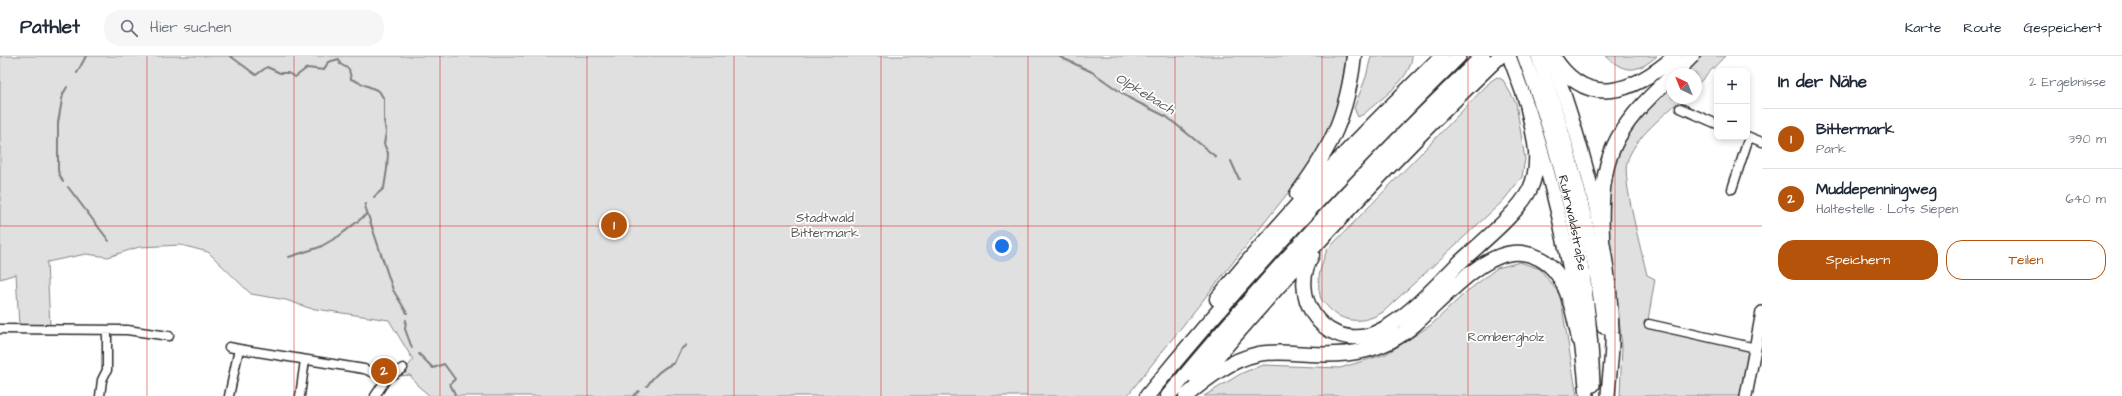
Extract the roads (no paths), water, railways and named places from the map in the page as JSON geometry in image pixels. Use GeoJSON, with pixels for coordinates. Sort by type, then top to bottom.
{"type":"FeatureCollection","features":[{"type":"Feature","properties":{"kind":"highway"},"geometry":{"type":"LineString","coordinates":[[1178,358],[1202,317],[1263,242],[1314,170],[1332,140],[1348,97],[1354,56]]}},
{"type":"Feature","properties":{"kind":"highway"},"geometry":{"type":"LineString","coordinates":[[1263,242],[1377,121],[1442,56]]}},
{"type":"Feature","properties":{"kind":"highway"},"geometry":{"type":"LineString","coordinates":[[1148,396],[1178,358],[1325,192],[1459,56]]}},
{"type":"Feature","properties":{"kind":"highway"},"geometry":{"type":"LineString","coordinates":[[1168,396],[1292,253],[1403,136],[1483,56]]}},
{"type":"Feature","properties":{"kind":"highway"},"geometry":{"type":"LineString","coordinates":[[1184,396],[1326,233],[1412,143],[1500,56]]}},
{"type":"Feature","properties":{"kind":"highway"},"geometry":{"type":"LineString","coordinates":[[1510,56],[1540,141],[1563,231],[1576,302],[1579,339],[1587,396]]}},
{"type":"Feature","properties":{"kind":"highway"},"geometry":{"type":"LineString","coordinates":[[1552,56],[1566,74],[1584,88],[1606,91],[1630,85],[1646,77],[1675,56]]}},
{"type":"Feature","properties":{"kind":"highway"},"geometry":{"type":"LineString","coordinates":[[1552,56],[1582,153],[1602,238],[1612,333],[1608,394]]}},
{"type":"Feature","properties":{"kind":"highway"},"geometry":{"type":"LineString","coordinates":[[1680,68],[1692,56]]}},
{"type":"Feature","properties":{"kind":"highway"},"geometry":{"type":"LineString","coordinates":[[1529,57],[1568,150],[1586,221],[1596,269],[1603,318],[1608,394]]}},
{"type":"Feature","properties":{"kind":"highway","name":"Ruhrwaldstraße"},"geometry":{"type":"LineString","coordinates":[[1529,57],[1575,226],[1584,272],[1589,317],[1594,396]]}},
{"type":"Feature","properties":{"kind":"highway"},"geometry":{"type":"LineString","coordinates":[[1602,238],[1604,181],[1615,141],[1641,105],[1666,82]]}},
{"type":"Feature","properties":{"kind":"highway"},"geometry":{"type":"LineString","coordinates":[[1326,233],[1308,263],[1304,273],[1304,292],[1314,316],[1329,328],[1341,334],[1354,337],[1366,336],[1390,326],[1418,303],[1523,200],[1535,176],[1536,164],[1536,150],[1528,109]]}},
{"type":"Feature","properties":{"kind":"highway"},"geometry":{"type":"LineString","coordinates":[[1184,396],[1225,367],[1250,356],[1275,352],[1346,355],[1370,350],[1388,343],[1412,326],[1476,270],[1491,260],[1509,254],[1519,253],[1538,258],[1547,263],[1557,273],[1568,294],[1579,339]]}},
{"type":"Feature","properties":{"kind":"main road"},"geometry":{"type":"LineString","coordinates":[[1746,396],[1762,312]]}},
{"type":"Feature","properties":{"kind":"street"},"geometry":{"type":"LineString","coordinates":[[1680,108],[1714,123]]}},
{"type":"Feature","properties":{"kind":"street"},"geometry":{"type":"LineString","coordinates":[[1750,137],[1762,142]]}},
{"type":"Feature","properties":{"kind":"street"},"geometry":{"type":"LineString","coordinates":[[1732,189],[1747,140]]}},
{"type":"Feature","properties":{"kind":"street"},"geometry":{"type":"LineString","coordinates":[[1649,324],[1756,348]]}},
{"type":"Feature","properties":{"kind":"street"},"geometry":{"type":"LineString","coordinates":[[0,329],[127,330],[169,336]]}},
{"type":"Feature","properties":{"kind":"street"},"geometry":{"type":"LineString","coordinates":[[100,396],[102,380],[107,370],[107,330]]}},
{"type":"Feature","properties":{"kind":"street"},"geometry":{"type":"LineString","coordinates":[[229,347],[364,369],[387,378]]}},
{"type":"Feature","properties":{"kind":"street"},"geometry":{"type":"LineString","coordinates":[[229,396],[239,349]]}},
{"type":"Feature","properties":{"kind":"street"},"geometry":{"type":"LineString","coordinates":[[300,396],[305,360]]}},
{"type":"Feature","properties":{"kind":"street"},"geometry":{"type":"LineString","coordinates":[[374,396],[387,378],[403,368]]}},
{"type":"Feature","properties":{"kind":"waterway"},"geometry":{"type":"LineString","coordinates":[[77,73],[86,56]]}},
{"type":"Feature","properties":{"kind":"waterway"},"geometry":{"type":"LineString","coordinates":[[230,56],[256,75],[267,67],[280,73],[288,73],[295,77],[307,68],[324,70],[328,62],[339,59],[340,64],[349,69],[351,79],[379,91],[384,99],[384,120],[386,132],[384,144],[388,153],[384,188],[374,197]]}},
{"type":"Feature","properties":{"kind":"waterway","name":"Olpkebach"},"geometry":{"type":"LineString","coordinates":[[1058,56],[1092,72],[1129,98],[1167,117],[1216,157]]}},
{"type":"Feature","properties":{"kind":"waterway"},"geometry":{"type":"LineString","coordinates":[[63,182],[58,171],[58,123],[63,94],[67,87]]}},
{"type":"Feature","properties":{"kind":"waterway","name":"Olpkebach"},"geometry":{"type":"LineString","coordinates":[[1231,161],[1239,179]]}},
{"type":"Feature","properties":{"kind":"waterway"},"geometry":{"type":"LineString","coordinates":[[68,187],[109,241]]}},
{"type":"Feature","properties":{"kind":"waterway"},"geometry":{"type":"LineString","coordinates":[[366,204],[365,206],[393,290],[407,313]]}},
{"type":"Feature","properties":{"kind":"waterway"},"geometry":{"type":"LineString","coordinates":[[289,257],[320,247],[339,236],[367,214]]}},
{"type":"Feature","properties":{"kind":"waterway"},"geometry":{"type":"LineString","coordinates":[[406,320],[405,329],[412,348]]}},
{"type":"Feature","properties":{"kind":"waterway"},"geometry":{"type":"LineString","coordinates":[[647,386],[652,378],[659,372],[674,363],[680,350],[686,345]]}},
{"type":"Feature","properties":{"kind":"waterway"},"geometry":{"type":"LineString","coordinates":[[419,354],[433,368],[444,364],[455,379],[450,384],[455,394],[454,396]]}},
{"type":"Feature","properties":{"kind":"waterway"},"geometry":{"type":"LineString","coordinates":[[633,396],[639,391]]}},
{"type":"Feature","properties":{"kind":"place","name":"Bittermark"},"geometry":{"type":"Point","coordinates":[614,225]}},
{"type":"Feature","properties":{"kind":"place","name":"Muddepenningweg"},"geometry":{"type":"Point","coordinates":[384,371]}},
{"type":"Feature","properties":{"kind":"park label","name":"Stadtwald Bittermark"},"geometry":{"type":"Point","coordinates":[825,226]}},
{"type":"Feature","properties":{"kind":"park label","name":"Rombergholz"},"geometry":{"type":"Point","coordinates":[1506,337]}}]}
